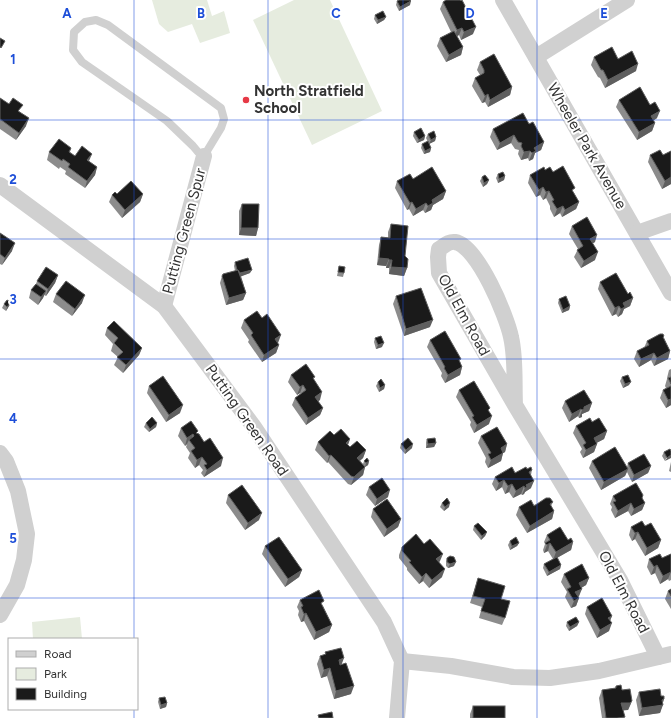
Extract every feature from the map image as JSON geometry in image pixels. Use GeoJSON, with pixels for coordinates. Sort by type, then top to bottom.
{"type":"FeatureCollection","features":[{"type":"Feature","properties":{"kind":"street","name":"Wheeler Park Avenue"},"geometry":{"type":"LineString","coordinates":[[503,0],[671,293]]}},
{"type":"Feature","properties":{"kind":"street"},"geometry":{"type":"LineString","coordinates":[[536,57],[628,0]]}},
{"type":"Feature","properties":{"kind":"street","name":"Putting Green Spur"},"geometry":{"type":"LineString","coordinates":[[164,306],[204,156]]}},
{"type":"Feature","properties":{"kind":"street","name":"Putting Green Road"},"geometry":{"type":"LineString","coordinates":[[0,185],[164,306],[267,446],[384,622],[402,661],[397,718]]}},
{"type":"Feature","properties":{"kind":"street"},"geometry":{"type":"LineString","coordinates":[[637,233],[671,221]]}},
{"type":"Feature","properties":{"kind":"street","name":"Old Elm Road"},"geometry":{"type":"LineString","coordinates":[[515,405],[512,339],[495,292],[476,260],[463,245],[456,242],[448,243],[439,249],[439,273],[515,405],[664,656]]}},
{"type":"Feature","properties":{"kind":"street"},"geometry":{"type":"LineString","coordinates":[[0,453],[6,461],[18,491],[27,534],[24,560],[17,586],[0,616]]}},
{"type":"Feature","properties":{"kind":"street"},"geometry":{"type":"LineString","coordinates":[[402,661],[451,666],[513,677],[550,678],[599,671],[664,656]]}},
{"type":"Feature","properties":{"kind":"lane"},"geometry":{"type":"LineString","coordinates":[[96,20],[108,25],[222,108],[224,120],[221,128],[204,156],[198,152],[167,121],[82,62],[73,50],[74,32],[85,22],[96,20]]}},
{"type":"Feature","properties":{"kind":"green space"},"geometry":{"type":"Polygon","coordinates":[[[152,0],[207,0],[212,16],[224,11],[230,33],[200,43],[192,24],[168,32],[159,24],[152,0]]]}},
{"type":"Feature","properties":{"kind":"green space"},"geometry":{"type":"Polygon","coordinates":[[[294,0],[330,0],[382,111],[312,145],[253,20],[294,0]]]}},
{"type":"Feature","properties":{"kind":"green space"},"geometry":{"type":"Polygon","coordinates":[[[80,617],[82,638],[33,638],[32,622],[80,617]]]}},
{"type":"Feature","properties":{"kind":"building"},"geometry":{"type":"Polygon","coordinates":[[[446,0],[462,0],[476,27],[464,32],[462,28],[457,30],[443,2],[446,0]]]}},
{"type":"Feature","properties":{"kind":"building"},"geometry":{"type":"Polygon","coordinates":[[[397,1],[411,1],[400,7],[397,1]]]}},
{"type":"Feature","properties":{"kind":"building"},"geometry":{"type":"Polygon","coordinates":[[[383,11],[386,17],[378,20],[375,15],[383,11]]]}},
{"type":"Feature","properties":{"kind":"building"},"geometry":{"type":"Polygon","coordinates":[[[454,31],[463,47],[449,55],[440,38],[454,31]]]}},
{"type":"Feature","properties":{"kind":"building"},"geometry":{"type":"Polygon","coordinates":[[[0,38],[5,41],[1,48],[0,47],[0,38]]]}},
{"type":"Feature","properties":{"kind":"building"},"geometry":{"type":"Polygon","coordinates":[[[612,47],[618,59],[632,51],[638,64],[608,80],[594,57],[612,47]]]}},
{"type":"Feature","properties":{"kind":"building"},"geometry":{"type":"Polygon","coordinates":[[[494,54],[512,87],[490,100],[488,94],[485,96],[475,78],[484,73],[480,62],[494,54]]]}},
{"type":"Feature","properties":{"kind":"building"},"geometry":{"type":"Polygon","coordinates":[[[640,87],[650,105],[655,102],[660,111],[651,116],[655,123],[639,132],[619,100],[640,87]]]}},
{"type":"Feature","properties":{"kind":"building"},"geometry":{"type":"Polygon","coordinates":[[[0,98],[9,104],[13,98],[23,105],[18,111],[29,118],[19,133],[0,119],[0,98]]]}},
{"type":"Feature","properties":{"kind":"building"},"geometry":{"type":"Polygon","coordinates":[[[523,113],[529,124],[533,122],[544,142],[534,148],[536,151],[532,153],[530,151],[524,152],[521,146],[522,143],[518,142],[514,135],[500,143],[493,129],[523,113]]]}},
{"type":"Feature","properties":{"kind":"building"},"geometry":{"type":"Polygon","coordinates":[[[421,128],[425,136],[419,140],[414,132],[421,128]]]}},
{"type":"Feature","properties":{"kind":"building"},"geometry":{"type":"Polygon","coordinates":[[[434,131],[436,137],[431,140],[428,134],[434,131]]]}},
{"type":"Feature","properties":{"kind":"building"},"geometry":{"type":"Polygon","coordinates":[[[59,139],[71,148],[69,152],[75,156],[82,146],[92,154],[87,160],[97,167],[87,181],[68,167],[70,164],[63,159],[62,161],[49,152],[59,139]]]}},
{"type":"Feature","properties":{"kind":"building"},"geometry":{"type":"Polygon","coordinates":[[[428,141],[431,148],[425,151],[422,144],[428,141]]]}},
{"type":"Feature","properties":{"kind":"building"},"geometry":{"type":"Polygon","coordinates":[[[660,150],[663,155],[671,151],[671,177],[665,181],[650,155],[660,150]]]}},
{"type":"Feature","properties":{"kind":"building"},"geometry":{"type":"Polygon","coordinates":[[[563,166],[575,188],[572,190],[579,202],[565,210],[563,206],[557,209],[552,201],[554,200],[549,191],[546,192],[543,187],[539,190],[530,175],[544,167],[545,170],[550,167],[553,172],[563,166]]]}},
{"type":"Feature","properties":{"kind":"building"},"geometry":{"type":"Polygon","coordinates":[[[432,167],[446,191],[432,200],[433,203],[428,206],[426,203],[416,209],[412,202],[410,203],[397,181],[410,174],[413,179],[432,167]]]}},
{"type":"Feature","properties":{"kind":"building"},"geometry":{"type":"Polygon","coordinates":[[[503,172],[505,176],[499,179],[498,174],[503,172]]]}},
{"type":"Feature","properties":{"kind":"building"},"geometry":{"type":"Polygon","coordinates":[[[485,175],[489,180],[484,183],[482,177],[485,175]]]}},
{"type":"Feature","properties":{"kind":"building"},"geometry":{"type":"Polygon","coordinates":[[[131,181],[143,194],[125,210],[112,195],[115,192],[117,194],[131,181]]]}},
{"type":"Feature","properties":{"kind":"building"},"geometry":{"type":"Polygon","coordinates":[[[242,204],[259,204],[258,228],[241,228],[242,204]]]}},
{"type":"Feature","properties":{"kind":"building"},"geometry":{"type":"Polygon","coordinates":[[[587,217],[597,235],[590,239],[598,252],[584,261],[577,250],[583,246],[572,226],[587,217]]]}},
{"type":"Feature","properties":{"kind":"building"},"geometry":{"type":"Polygon","coordinates":[[[391,224],[408,226],[405,256],[408,259],[407,268],[391,267],[392,260],[379,258],[381,237],[390,238],[391,224]]]}},
{"type":"Feature","properties":{"kind":"building"},"geometry":{"type":"Polygon","coordinates":[[[0,233],[15,243],[5,258],[0,254],[0,233]]]}},
{"type":"Feature","properties":{"kind":"building"},"geometry":{"type":"Polygon","coordinates":[[[248,258],[252,270],[240,273],[237,270],[235,262],[248,258]]]}},
{"type":"Feature","properties":{"kind":"building"},"geometry":{"type":"Polygon","coordinates":[[[339,266],[345,267],[344,273],[338,272],[339,266]]]}},
{"type":"Feature","properties":{"kind":"building"},"geometry":{"type":"Polygon","coordinates":[[[46,267],[58,275],[48,289],[37,281],[46,267]]]}},
{"type":"Feature","properties":{"kind":"building"},"geometry":{"type":"Polygon","coordinates":[[[238,270],[246,293],[229,298],[222,276],[223,274],[238,270]]]}},
{"type":"Feature","properties":{"kind":"building"},"geometry":{"type":"Polygon","coordinates":[[[616,273],[628,294],[630,292],[633,298],[623,303],[625,307],[621,309],[619,306],[615,308],[600,282],[616,273]]]}},
{"type":"Feature","properties":{"kind":"building"},"geometry":{"type":"Polygon","coordinates":[[[66,281],[85,295],[75,309],[56,294],[66,281]]]}},
{"type":"Feature","properties":{"kind":"building"},"geometry":{"type":"Polygon","coordinates":[[[36,284],[46,291],[41,297],[31,290],[36,284]]]}},
{"type":"Feature","properties":{"kind":"building"},"geometry":{"type":"Polygon","coordinates":[[[421,288],[433,320],[406,329],[396,296],[421,288]]]}},
{"type":"Feature","properties":{"kind":"building"},"geometry":{"type":"Polygon","coordinates":[[[566,296],[570,306],[563,310],[559,299],[566,296]]]}},
{"type":"Feature","properties":{"kind":"building"},"geometry":{"type":"Polygon","coordinates":[[[7,300],[11,302],[7,307],[4,304],[7,300]]]}},
{"type":"Feature","properties":{"kind":"building"},"geometry":{"type":"Polygon","coordinates":[[[257,311],[262,318],[267,314],[281,335],[275,339],[279,345],[264,355],[251,335],[253,333],[244,320],[257,311]]]}},
{"type":"Feature","properties":{"kind":"building"},"geometry":{"type":"Polygon","coordinates":[[[114,321],[142,348],[126,365],[117,357],[123,352],[114,343],[118,338],[107,328],[114,321]]]}},
{"type":"Feature","properties":{"kind":"building"},"geometry":{"type":"Polygon","coordinates":[[[445,331],[461,359],[459,360],[462,367],[448,375],[430,340],[445,331]]]}},
{"type":"Feature","properties":{"kind":"building"},"geometry":{"type":"Polygon","coordinates":[[[660,334],[663,334],[670,351],[657,358],[654,353],[641,359],[637,351],[649,345],[647,341],[660,334]]]}},
{"type":"Feature","properties":{"kind":"building"},"geometry":{"type":"Polygon","coordinates":[[[381,336],[384,343],[378,345],[375,338],[381,336]]]}},
{"type":"Feature","properties":{"kind":"building"},"geometry":{"type":"Polygon","coordinates":[[[306,364],[315,377],[313,378],[322,392],[315,397],[323,408],[308,418],[295,398],[306,390],[303,385],[300,387],[291,375],[306,364]]]}},
{"type":"Feature","properties":{"kind":"building"},"geometry":{"type":"Polygon","coordinates":[[[628,375],[631,382],[625,384],[622,377],[628,375]]]}},
{"type":"Feature","properties":{"kind":"building"},"geometry":{"type":"Polygon","coordinates":[[[163,376],[183,405],[169,415],[149,386],[163,376]]]}},
{"type":"Feature","properties":{"kind":"building"},"geometry":{"type":"Polygon","coordinates":[[[671,377],[671,384],[668,378],[671,377]]]}},
{"type":"Feature","properties":{"kind":"building"},"geometry":{"type":"Polygon","coordinates":[[[381,379],[385,385],[380,388],[378,382],[381,379]]]}},
{"type":"Feature","properties":{"kind":"building"},"geometry":{"type":"Polygon","coordinates":[[[474,381],[490,408],[488,410],[492,416],[477,425],[472,417],[474,416],[459,390],[474,381]]]}},
{"type":"Feature","properties":{"kind":"building"},"geometry":{"type":"Polygon","coordinates":[[[671,386],[671,399],[668,400],[663,390],[671,386]]]}},
{"type":"Feature","properties":{"kind":"building"},"geometry":{"type":"Polygon","coordinates":[[[584,390],[592,403],[584,407],[584,409],[572,414],[565,401],[584,390]]]}},
{"type":"Feature","properties":{"kind":"building"},"geometry":{"type":"Polygon","coordinates":[[[152,417],[157,423],[150,429],[146,423],[152,417]]]}},
{"type":"Feature","properties":{"kind":"building"},"geometry":{"type":"Polygon","coordinates":[[[590,418],[592,422],[599,418],[607,431],[594,438],[597,444],[586,450],[583,445],[586,443],[576,426],[590,418]]]}},
{"type":"Feature","properties":{"kind":"building"},"geometry":{"type":"Polygon","coordinates":[[[191,421],[198,431],[196,433],[199,434],[204,442],[210,438],[223,458],[207,470],[204,465],[207,464],[202,457],[197,460],[191,451],[195,448],[189,440],[194,436],[193,434],[187,438],[181,428],[191,421]]]}},
{"type":"Feature","properties":{"kind":"building"},"geometry":{"type":"Polygon","coordinates":[[[497,427],[507,444],[501,448],[503,453],[491,460],[488,454],[491,453],[481,436],[497,427]]]}},
{"type":"Feature","properties":{"kind":"building"},"geometry":{"type":"Polygon","coordinates":[[[341,429],[350,439],[346,443],[350,447],[357,441],[366,450],[357,458],[365,467],[354,477],[351,476],[331,455],[329,456],[318,442],[330,431],[334,435],[341,429]]]}},
{"type":"Feature","properties":{"kind":"building"},"geometry":{"type":"Polygon","coordinates":[[[408,438],[413,444],[406,450],[401,444],[408,438]]]}},
{"type":"Feature","properties":{"kind":"building"},"geometry":{"type":"Polygon","coordinates":[[[435,438],[436,443],[428,444],[427,439],[435,438]]]}},
{"type":"Feature","properties":{"kind":"building"},"geometry":{"type":"Polygon","coordinates":[[[615,447],[628,469],[604,482],[592,461],[615,447]]]}},
{"type":"Feature","properties":{"kind":"building"},"geometry":{"type":"Polygon","coordinates":[[[670,449],[671,455],[667,458],[664,452],[670,449]]]}},
{"type":"Feature","properties":{"kind":"building"},"geometry":{"type":"Polygon","coordinates":[[[644,454],[651,466],[634,475],[628,463],[644,454]]]}},
{"type":"Feature","properties":{"kind":"building"},"geometry":{"type":"Polygon","coordinates":[[[367,458],[369,461],[366,463],[364,461],[367,458]]]}},
{"type":"Feature","properties":{"kind":"building"},"geometry":{"type":"Polygon","coordinates":[[[512,467],[515,473],[526,467],[527,469],[531,467],[532,470],[529,472],[534,481],[526,485],[527,487],[525,488],[524,486],[516,491],[512,484],[508,486],[504,480],[499,483],[495,477],[512,467]]]}},
{"type":"Feature","properties":{"kind":"building"},"geometry":{"type":"Polygon","coordinates":[[[382,478],[390,490],[377,499],[369,487],[382,478]]]}},
{"type":"Feature","properties":{"kind":"building"},"geometry":{"type":"Polygon","coordinates":[[[636,483],[643,495],[642,498],[645,503],[634,509],[631,503],[618,511],[613,502],[616,501],[613,496],[636,483]]]}},
{"type":"Feature","properties":{"kind":"building"},"geometry":{"type":"Polygon","coordinates":[[[242,485],[262,513],[248,523],[228,495],[242,485]]]}},
{"type":"Feature","properties":{"kind":"building"},"geometry":{"type":"Polygon","coordinates":[[[447,498],[450,503],[445,507],[442,503],[447,498]]]}},
{"type":"Feature","properties":{"kind":"building"},"geometry":{"type":"Polygon","coordinates":[[[546,498],[550,498],[553,502],[550,504],[554,511],[530,526],[519,507],[531,500],[534,506],[546,498]]]}},
{"type":"Feature","properties":{"kind":"building"},"geometry":{"type":"Polygon","coordinates":[[[387,499],[401,519],[387,529],[373,509],[387,499]]]}},
{"type":"Feature","properties":{"kind":"building"},"geometry":{"type":"Polygon","coordinates":[[[642,521],[645,526],[651,523],[661,540],[647,548],[638,532],[635,533],[631,527],[642,521]]]}},
{"type":"Feature","properties":{"kind":"building"},"geometry":{"type":"Polygon","coordinates":[[[478,523],[487,532],[482,536],[474,526],[478,523]]]}},
{"type":"Feature","properties":{"kind":"building"},"geometry":{"type":"Polygon","coordinates":[[[560,527],[568,540],[571,538],[573,542],[556,552],[550,543],[547,545],[545,543],[550,540],[547,535],[560,527]]]}},
{"type":"Feature","properties":{"kind":"building"},"geometry":{"type":"Polygon","coordinates":[[[416,534],[424,544],[430,539],[443,554],[436,559],[445,569],[432,580],[426,573],[422,577],[402,551],[402,547],[416,534]]]}},
{"type":"Feature","properties":{"kind":"building"},"geometry":{"type":"Polygon","coordinates":[[[279,537],[302,570],[288,579],[265,546],[279,537]]]}},
{"type":"Feature","properties":{"kind":"building"},"geometry":{"type":"Polygon","coordinates":[[[516,537],[519,543],[512,546],[510,541],[516,537]]]}},
{"type":"Feature","properties":{"kind":"building"},"geometry":{"type":"Polygon","coordinates":[[[660,554],[662,558],[671,554],[671,572],[663,576],[657,565],[654,567],[649,559],[660,554]]]}},
{"type":"Feature","properties":{"kind":"building"},"geometry":{"type":"Polygon","coordinates":[[[450,556],[454,557],[456,562],[450,564],[447,562],[447,558],[450,556]]]}},
{"type":"Feature","properties":{"kind":"building"},"geometry":{"type":"Polygon","coordinates":[[[557,557],[561,565],[549,572],[544,564],[557,557]]]}},
{"type":"Feature","properties":{"kind":"building"},"geometry":{"type":"Polygon","coordinates":[[[582,564],[589,578],[579,583],[582,589],[575,592],[579,598],[574,601],[567,589],[571,587],[564,574],[582,564]]]}},
{"type":"Feature","properties":{"kind":"building"},"geometry":{"type":"Polygon","coordinates":[[[478,578],[505,586],[501,599],[510,601],[505,618],[481,611],[485,599],[473,596],[478,578]]]}},
{"type":"Feature","properties":{"kind":"building"},"geometry":{"type":"Polygon","coordinates":[[[671,589],[671,596],[668,591],[671,589]]]}},
{"type":"Feature","properties":{"kind":"building"},"geometry":{"type":"Polygon","coordinates":[[[319,590],[324,601],[321,603],[332,625],[316,632],[306,613],[304,614],[301,607],[303,606],[300,600],[319,590]]]}},
{"type":"Feature","properties":{"kind":"building"},"geometry":{"type":"Polygon","coordinates":[[[602,598],[612,616],[608,618],[612,623],[600,630],[587,607],[602,598]]]}},
{"type":"Feature","properties":{"kind":"building"},"geometry":{"type":"Polygon","coordinates":[[[576,617],[579,622],[570,627],[567,622],[576,617]]]}},
{"type":"Feature","properties":{"kind":"building"},"geometry":{"type":"Polygon","coordinates":[[[341,648],[344,658],[339,660],[340,665],[346,663],[354,686],[336,691],[330,668],[324,670],[320,656],[326,654],[325,652],[341,648]]]}},
{"type":"Feature","properties":{"kind":"building"},"geometry":{"type":"Polygon","coordinates":[[[621,685],[622,690],[630,689],[632,701],[630,703],[621,703],[625,717],[606,718],[602,690],[616,688],[616,686],[621,685]]]}},
{"type":"Feature","properties":{"kind":"building"},"geometry":{"type":"Polygon","coordinates":[[[660,689],[661,696],[664,696],[664,699],[662,700],[663,705],[642,708],[639,692],[660,689]]]}},
{"type":"Feature","properties":{"kind":"building"},"geometry":{"type":"Polygon","coordinates":[[[165,697],[167,703],[161,705],[159,698],[165,697]]]}},
{"type":"Feature","properties":{"kind":"building"},"geometry":{"type":"Polygon","coordinates":[[[473,706],[505,706],[505,718],[473,718],[473,706]]]}},
{"type":"Feature","properties":{"kind":"building"},"geometry":{"type":"Polygon","coordinates":[[[332,712],[333,718],[319,718],[318,715],[332,712]]]}},
{"type":"Feature","properties":{"kind":"place","name":"North Stratfield School"},"geometry":{"type":"Point","coordinates":[246,100]}}]}
